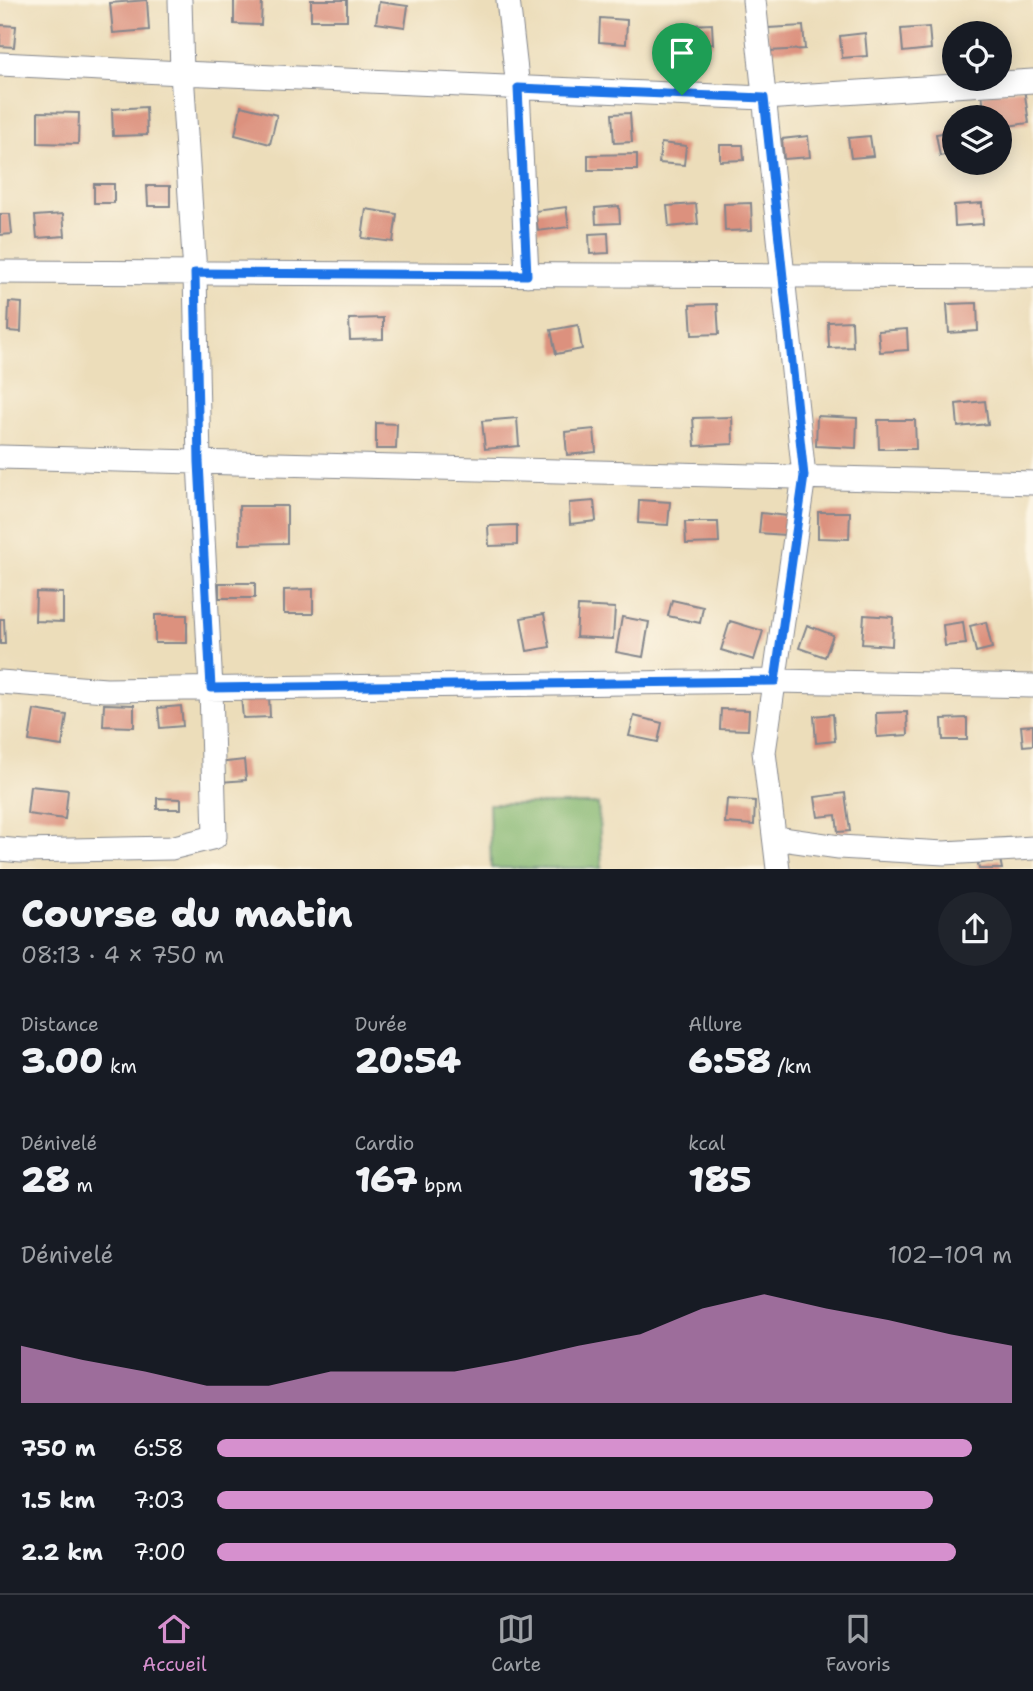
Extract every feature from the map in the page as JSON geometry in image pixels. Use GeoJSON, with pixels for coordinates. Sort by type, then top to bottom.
{"type":"FeatureCollection","features":[{"type":"Feature","properties":{"kind":"street"},"geometry":{"type":"LineString","coordinates":[[16,856],[171,848],[215,837],[211,688],[199,462],[195,273],[180,0]]}},
{"type":"Feature","properties":{"kind":"street"},"geometry":{"type":"LineString","coordinates":[[508,0],[518,88],[527,275]]}},
{"type":"Feature","properties":{"kind":"street"},"geometry":{"type":"LineString","coordinates":[[754,0],[804,476],[764,752],[778,869]]}},
{"type":"Feature","properties":{"kind":"street"},"geometry":{"type":"LineString","coordinates":[[0,64],[764,98],[1033,81]]}},
{"type":"Feature","properties":{"kind":"street"},"geometry":{"type":"LineString","coordinates":[[0,272],[1033,276]]}},
{"type":"Feature","properties":{"kind":"street"},"geometry":{"type":"LineString","coordinates":[[0,457],[1033,483]]}},
{"type":"Feature","properties":{"kind":"street"},"geometry":{"type":"LineString","coordinates":[[0,682],[106,690],[775,681],[1033,686]]}},
{"type":"Feature","properties":{"kind":"street"},"geometry":{"type":"LineString","coordinates":[[775,838],[839,847],[944,853],[1033,848]]}},
{"type":"Feature","properties":{"kind":"green space"},"geometry":{"type":"Polygon","coordinates":[[[489,804],[598,804],[602,868],[491,868],[489,804]]]}},
{"type":"Feature","properties":{"kind":"building"},"geometry":{"type":"Polygon","coordinates":[[[147,0],[149,30],[113,33],[110,3],[147,0]]]}},
{"type":"Feature","properties":{"kind":"building"},"geometry":{"type":"Polygon","coordinates":[[[234,0],[262,0],[261,25],[234,24],[234,0]]]}},
{"type":"Feature","properties":{"kind":"building"},"geometry":{"type":"Polygon","coordinates":[[[311,0],[347,0],[347,20],[311,20],[311,0]]]}},
{"type":"Feature","properties":{"kind":"building"},"geometry":{"type":"Polygon","coordinates":[[[379,2],[408,6],[405,27],[376,23],[379,2]]]}},
{"type":"Feature","properties":{"kind":"building"},"geometry":{"type":"Polygon","coordinates":[[[600,18],[627,20],[626,44],[599,42],[600,18]]]}},
{"type":"Feature","properties":{"kind":"building"},"geometry":{"type":"Polygon","coordinates":[[[712,24],[713,44],[689,45],[688,25],[712,24]]]}},
{"type":"Feature","properties":{"kind":"building"},"geometry":{"type":"Polygon","coordinates":[[[0,25],[16,26],[14,47],[0,46],[0,25]]]}},
{"type":"Feature","properties":{"kind":"building"},"geometry":{"type":"Polygon","coordinates":[[[803,26],[805,49],[769,51],[768,28],[803,26]]]}},
{"type":"Feature","properties":{"kind":"building"},"geometry":{"type":"Polygon","coordinates":[[[929,27],[931,49],[903,52],[901,29],[929,27]]]}},
{"type":"Feature","properties":{"kind":"building"},"geometry":{"type":"Polygon","coordinates":[[[865,33],[867,56],[842,58],[840,36],[865,33]]]}},
{"type":"Feature","properties":{"kind":"building"},"geometry":{"type":"Polygon","coordinates":[[[1024,88],[1029,123],[1012,125],[1012,105],[983,105],[982,94],[1024,88]]]}},
{"type":"Feature","properties":{"kind":"building"},"geometry":{"type":"Polygon","coordinates":[[[241,106],[277,115],[270,144],[235,135],[241,106]]]}},
{"type":"Feature","properties":{"kind":"building"},"geometry":{"type":"Polygon","coordinates":[[[146,107],[147,135],[113,136],[112,109],[146,107]]]}},
{"type":"Feature","properties":{"kind":"building"},"geometry":{"type":"Polygon","coordinates":[[[38,112],[79,113],[78,144],[38,143],[38,112]]]}},
{"type":"Feature","properties":{"kind":"building"},"geometry":{"type":"Polygon","coordinates":[[[630,113],[632,142],[614,143],[612,114],[630,113]]]}},
{"type":"Feature","properties":{"kind":"building"},"geometry":{"type":"Polygon","coordinates":[[[942,133],[942,156],[940,156],[936,134],[942,133]]]}},
{"type":"Feature","properties":{"kind":"building"},"geometry":{"type":"Polygon","coordinates":[[[808,136],[810,157],[784,159],[782,139],[808,136]]]}},
{"type":"Feature","properties":{"kind":"building"},"geometry":{"type":"Polygon","coordinates":[[[870,136],[873,156],[851,158],[848,138],[870,136]]]}},
{"type":"Feature","properties":{"kind":"building"},"geometry":{"type":"Polygon","coordinates":[[[661,143],[686,146],[684,165],[659,163],[661,143]]]}},
{"type":"Feature","properties":{"kind":"building"},"geometry":{"type":"Polygon","coordinates":[[[720,145],[743,145],[744,160],[720,161],[720,145]]]}},
{"type":"Feature","properties":{"kind":"building"},"geometry":{"type":"Polygon","coordinates":[[[637,154],[637,170],[588,170],[588,155],[637,154]]]}},
{"type":"Feature","properties":{"kind":"building"},"geometry":{"type":"Polygon","coordinates":[[[94,184],[114,184],[114,203],[94,203],[94,184]]]}},
{"type":"Feature","properties":{"kind":"building"},"geometry":{"type":"Polygon","coordinates":[[[147,186],[170,186],[170,206],[148,206],[147,186]]]}},
{"type":"Feature","properties":{"kind":"building"},"geometry":{"type":"Polygon","coordinates":[[[751,203],[752,230],[725,231],[724,204],[751,203]]]}},
{"type":"Feature","properties":{"kind":"building"},"geometry":{"type":"Polygon","coordinates":[[[982,203],[983,224],[955,226],[954,205],[982,203]]]}},
{"type":"Feature","properties":{"kind":"building"},"geometry":{"type":"Polygon","coordinates":[[[696,204],[698,224],[669,227],[667,206],[696,204]]]}},
{"type":"Feature","properties":{"kind":"building"},"geometry":{"type":"Polygon","coordinates":[[[619,206],[620,223],[596,224],[595,208],[619,206]]]}},
{"type":"Feature","properties":{"kind":"building"},"geometry":{"type":"Polygon","coordinates":[[[566,207],[569,227],[538,231],[535,211],[566,207]]]}},
{"type":"Feature","properties":{"kind":"building"},"geometry":{"type":"Polygon","coordinates":[[[366,209],[397,214],[393,242],[362,238],[366,209]]]}},
{"type":"Feature","properties":{"kind":"building"},"geometry":{"type":"Polygon","coordinates":[[[0,214],[10,214],[12,234],[0,235],[0,214]]]}},
{"type":"Feature","properties":{"kind":"building"},"geometry":{"type":"Polygon","coordinates":[[[63,214],[65,236],[37,238],[35,216],[63,214]]]}},
{"type":"Feature","properties":{"kind":"building"},"geometry":{"type":"Polygon","coordinates":[[[608,233],[609,253],[590,254],[589,234],[608,233]]]}},
{"type":"Feature","properties":{"kind":"building"},"geometry":{"type":"Polygon","coordinates":[[[9,302],[22,303],[21,332],[8,331],[9,302]]]}},
{"type":"Feature","properties":{"kind":"building"},"geometry":{"type":"Polygon","coordinates":[[[977,303],[978,331],[949,333],[947,304],[977,303]]]}},
{"type":"Feature","properties":{"kind":"building"},"geometry":{"type":"Polygon","coordinates":[[[717,304],[719,334],[692,335],[690,305],[717,304]]]}},
{"type":"Feature","properties":{"kind":"building"},"geometry":{"type":"Polygon","coordinates":[[[383,318],[383,339],[350,340],[349,319],[383,318]]]}},
{"type":"Feature","properties":{"kind":"building"},"geometry":{"type":"Polygon","coordinates":[[[852,321],[853,347],[829,348],[828,322],[852,321]]]}},
{"type":"Feature","properties":{"kind":"building"},"geometry":{"type":"Polygon","coordinates":[[[578,325],[582,349],[556,354],[551,330],[578,325]]]}},
{"type":"Feature","properties":{"kind":"building"},"geometry":{"type":"Polygon","coordinates":[[[907,329],[908,350],[880,352],[878,331],[907,329]]]}},
{"type":"Feature","properties":{"kind":"building"},"geometry":{"type":"Polygon","coordinates":[[[985,401],[988,424],[958,427],[956,404],[985,401]]]}},
{"type":"Feature","properties":{"kind":"building"},"geometry":{"type":"Polygon","coordinates":[[[817,416],[857,418],[856,448],[816,446],[817,416]]]}},
{"type":"Feature","properties":{"kind":"building"},"geometry":{"type":"Polygon","coordinates":[[[732,417],[733,444],[695,446],[693,418],[732,417]]]}},
{"type":"Feature","properties":{"kind":"building"},"geometry":{"type":"Polygon","coordinates":[[[517,418],[519,446],[485,449],[482,421],[517,418]]]}},
{"type":"Feature","properties":{"kind":"building"},"geometry":{"type":"Polygon","coordinates":[[[878,420],[915,420],[916,449],[879,449],[878,420]]]}},
{"type":"Feature","properties":{"kind":"building"},"geometry":{"type":"Polygon","coordinates":[[[376,423],[397,424],[396,449],[376,449],[376,423]]]}},
{"type":"Feature","properties":{"kind":"building"},"geometry":{"type":"Polygon","coordinates":[[[594,429],[596,452],[567,455],[565,432],[594,429]]]}},
{"type":"Feature","properties":{"kind":"building"},"geometry":{"type":"Polygon","coordinates":[[[639,500],[670,502],[668,525],[638,523],[639,500]]]}},
{"type":"Feature","properties":{"kind":"building"},"geometry":{"type":"Polygon","coordinates":[[[594,501],[596,521],[570,524],[569,503],[594,501]]]}},
{"type":"Feature","properties":{"kind":"building"},"geometry":{"type":"Polygon","coordinates":[[[239,506],[287,506],[287,543],[240,544],[239,506]]]}},
{"type":"Feature","properties":{"kind":"building"},"geometry":{"type":"Polygon","coordinates":[[[818,512],[850,512],[849,539],[818,538],[818,512]]]}},
{"type":"Feature","properties":{"kind":"building"},"geometry":{"type":"Polygon","coordinates":[[[761,513],[787,516],[785,535],[759,533],[761,513]]]}},
{"type":"Feature","properties":{"kind":"building"},"geometry":{"type":"Polygon","coordinates":[[[685,522],[718,522],[719,543],[686,544],[685,522]]]}},
{"type":"Feature","properties":{"kind":"building"},"geometry":{"type":"Polygon","coordinates":[[[517,525],[517,545],[489,546],[488,526],[517,525]]]}},
{"type":"Feature","properties":{"kind":"building"},"geometry":{"type":"Polygon","coordinates":[[[219,583],[255,583],[255,598],[219,598],[219,583]]]}},
{"type":"Feature","properties":{"kind":"building"},"geometry":{"type":"Polygon","coordinates":[[[313,589],[313,614],[284,614],[284,590],[313,589]]]}},
{"type":"Feature","properties":{"kind":"building"},"geometry":{"type":"Polygon","coordinates":[[[36,592],[63,593],[63,622],[35,621],[36,592]]]}},
{"type":"Feature","properties":{"kind":"building"},"geometry":{"type":"Polygon","coordinates":[[[672,600],[703,607],[700,623],[668,616],[672,600]]]}},
{"type":"Feature","properties":{"kind":"building"},"geometry":{"type":"Polygon","coordinates":[[[578,606],[615,608],[613,639],[576,637],[578,606]]]}},
{"type":"Feature","properties":{"kind":"building"},"geometry":{"type":"Polygon","coordinates":[[[544,614],[550,647],[527,651],[521,618],[544,614]]]}},
{"type":"Feature","properties":{"kind":"building"},"geometry":{"type":"Polygon","coordinates":[[[155,615],[187,615],[187,643],[155,643],[155,615]]]}},
{"type":"Feature","properties":{"kind":"building"},"geometry":{"type":"Polygon","coordinates":[[[864,615],[893,617],[892,646],[862,644],[864,615]]]}},
{"type":"Feature","properties":{"kind":"building"},"geometry":{"type":"Polygon","coordinates":[[[622,617],[649,622],[643,657],[616,652],[622,617]]]}},
{"type":"Feature","properties":{"kind":"building"},"geometry":{"type":"Polygon","coordinates":[[[0,619],[4,619],[5,644],[0,644],[0,619]]]}},
{"type":"Feature","properties":{"kind":"building"},"geometry":{"type":"Polygon","coordinates":[[[730,621],[763,631],[754,660],[721,650],[730,621]]]}},
{"type":"Feature","properties":{"kind":"building"},"geometry":{"type":"Polygon","coordinates":[[[963,622],[966,644],[945,646],[943,625],[963,622]]]}},
{"type":"Feature","properties":{"kind":"building"},"geometry":{"type":"Polygon","coordinates":[[[986,622],[992,648],[976,652],[970,626],[986,622]]]}},
{"type":"Feature","properties":{"kind":"building"},"geometry":{"type":"Polygon","coordinates":[[[807,625],[833,635],[825,657],[799,648],[807,625]]]}},
{"type":"Feature","properties":{"kind":"building"},"geometry":{"type":"Polygon","coordinates":[[[269,696],[270,717],[243,718],[241,697],[269,696]]]}},
{"type":"Feature","properties":{"kind":"building"},"geometry":{"type":"Polygon","coordinates":[[[104,704],[134,705],[134,727],[103,726],[104,704]]]}},
{"type":"Feature","properties":{"kind":"building"},"geometry":{"type":"Polygon","coordinates":[[[181,706],[183,726],[160,728],[158,708],[181,706]]]}},
{"type":"Feature","properties":{"kind":"building"},"geometry":{"type":"Polygon","coordinates":[[[721,709],[749,710],[748,730],[720,729],[721,709]]]}},
{"type":"Feature","properties":{"kind":"building"},"geometry":{"type":"Polygon","coordinates":[[[34,710],[67,715],[62,746],[29,741],[34,710]]]}},
{"type":"Feature","properties":{"kind":"building"},"geometry":{"type":"Polygon","coordinates":[[[907,712],[908,735],[877,737],[876,713],[907,712]]]}},
{"type":"Feature","properties":{"kind":"building"},"geometry":{"type":"Polygon","coordinates":[[[833,714],[835,741],[816,743],[814,716],[833,714]]]}},
{"type":"Feature","properties":{"kind":"building"},"geometry":{"type":"Polygon","coordinates":[[[634,716],[662,723],[658,742],[629,736],[634,716]]]}},
{"type":"Feature","properties":{"kind":"building"},"geometry":{"type":"Polygon","coordinates":[[[967,718],[967,740],[943,740],[942,719],[967,718]]]}},
{"type":"Feature","properties":{"kind":"building"},"geometry":{"type":"Polygon","coordinates":[[[1033,725],[1033,745],[1023,746],[1021,726],[1033,725]]]}},
{"type":"Feature","properties":{"kind":"building"},"geometry":{"type":"Polygon","coordinates":[[[244,760],[246,780],[220,782],[218,763],[244,760]]]}},
{"type":"Feature","properties":{"kind":"building"},"geometry":{"type":"Polygon","coordinates":[[[30,786],[68,790],[65,819],[27,814],[30,786]]]}},
{"type":"Feature","properties":{"kind":"building"},"geometry":{"type":"Polygon","coordinates":[[[845,793],[850,831],[838,832],[836,815],[818,817],[815,797],[845,793]]]}},
{"type":"Feature","properties":{"kind":"building"},"geometry":{"type":"Polygon","coordinates":[[[157,798],[181,799],[181,809],[157,809],[157,798]]]}},
{"type":"Feature","properties":{"kind":"building"},"geometry":{"type":"Polygon","coordinates":[[[727,799],[755,801],[754,825],[725,823],[727,799]]]}},
{"type":"Feature","properties":{"kind":"building"},"geometry":{"type":"Polygon","coordinates":[[[1000,859],[1002,869],[979,869],[978,864],[1000,859]]]}},
{"type":"Feature","properties":{"kind":"route"},"geometry":{"type":"LineString","coordinates":[[518,88],[682,95],[764,98],[804,476],[775,681],[211,688],[199,462],[195,273],[527,275],[518,88]]}}]}
